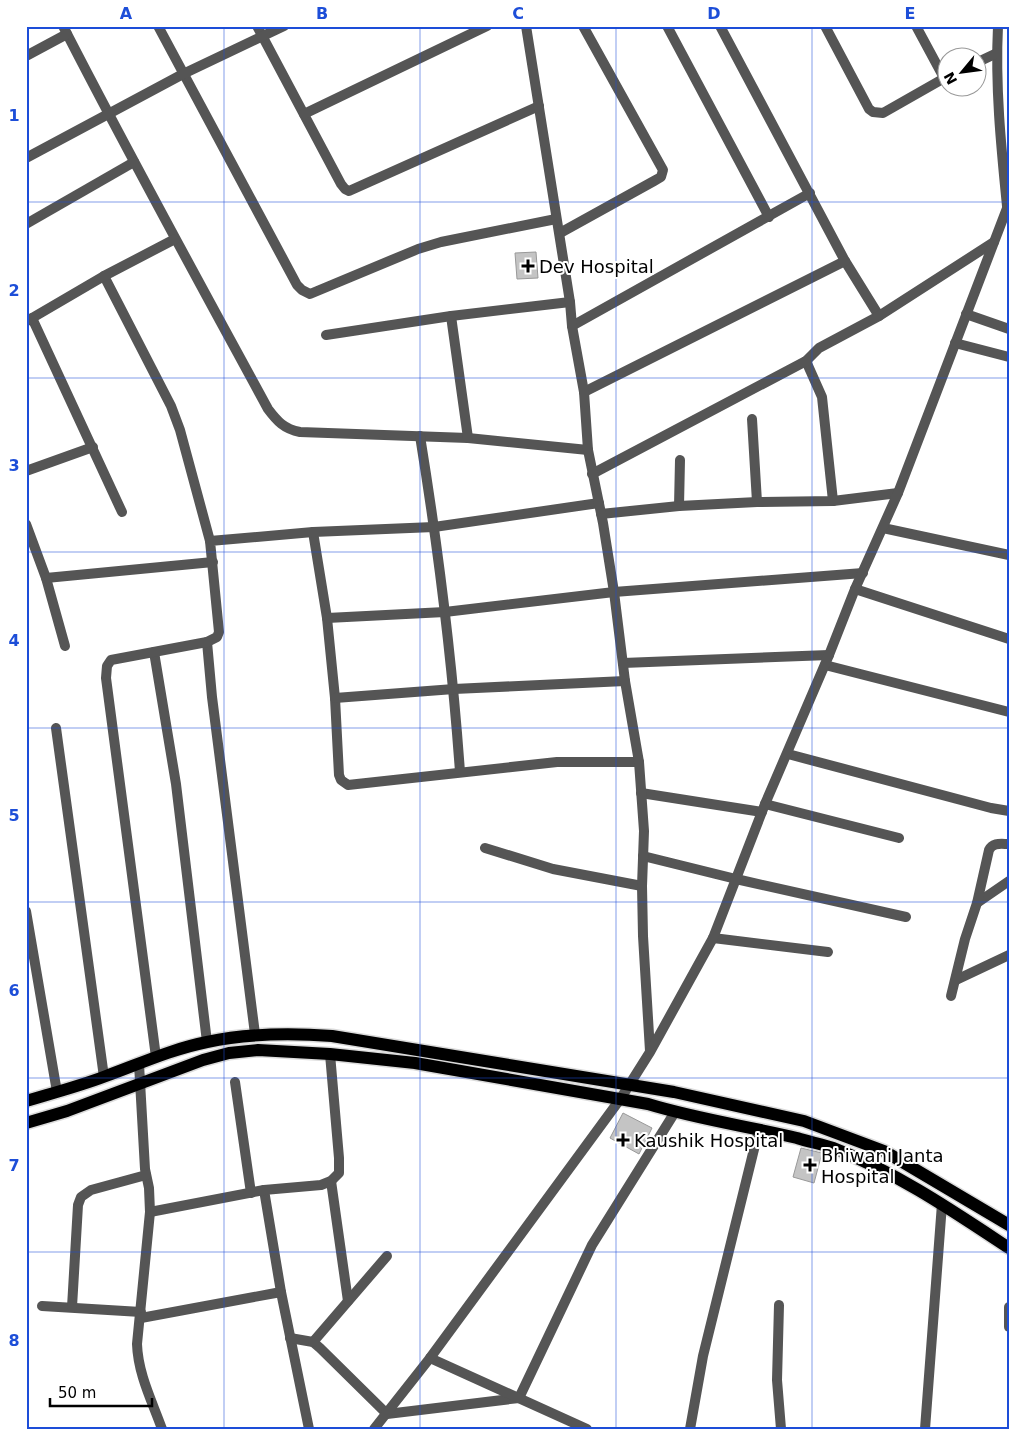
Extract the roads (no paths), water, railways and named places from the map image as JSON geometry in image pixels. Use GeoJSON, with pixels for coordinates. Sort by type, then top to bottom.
{"type":"FeatureCollection","features":[{"type":"Feature","properties":{"kind":"main road"},"geometry":{"type":"LineString","coordinates":[[26,1101],[104,1077],[156,1057],[207,1042],[255,1034],[291,1033],[332,1036],[630,1084],[804,1121],[884,1150],[1009,1225]]}},
{"type":"Feature","properties":{"kind":"main road"},"geometry":{"type":"LineString","coordinates":[[26,1123],[67,1111],[204,1060],[230,1054],[258,1050],[330,1054],[415,1063],[621,1098],[675,1112],[759,1129],[833,1148],[886,1172],[942,1204],[1009,1248]]}},
{"type":"Feature","properties":{"kind":"street"},"geometry":{"type":"LineString","coordinates":[[158,26],[182,74],[297,285],[310,294],[441,242],[556,219]]}},
{"type":"Feature","properties":{"kind":"street"},"geometry":{"type":"LineString","coordinates":[[257,26],[345,189],[350,190],[539,106]]}},
{"type":"Feature","properties":{"kind":"street"},"geometry":{"type":"LineString","coordinates":[[26,158],[182,74],[284,26]]}},
{"type":"Feature","properties":{"kind":"street"},"geometry":{"type":"LineString","coordinates":[[304,114],[488,26]]}},
{"type":"Feature","properties":{"kind":"street"},"geometry":{"type":"LineString","coordinates":[[526,26],[556,219],[560,233],[572,326],[584,392],[588,450],[614,592],[625,681],[639,762],[644,831],[642,886],[650,1052]]}},
{"type":"Feature","properties":{"kind":"street"},"geometry":{"type":"LineString","coordinates":[[560,233],[654,182],[661,176],[663,170],[583,26]]}},
{"type":"Feature","properties":{"kind":"street"},"geometry":{"type":"LineString","coordinates":[[667,26],[769,218]]}},
{"type":"Feature","properties":{"kind":"street"},"geometry":{"type":"LineString","coordinates":[[720,26],[845,260],[879,316]]}},
{"type":"Feature","properties":{"kind":"street"},"geometry":{"type":"LineString","coordinates":[[825,26],[869,109],[873,112],[883,112],[938,81]]}},
{"type":"Feature","properties":{"kind":"street"},"geometry":{"type":"LineString","coordinates":[[916,26],[938,63]]}},
{"type":"Feature","properties":{"kind":"street"},"geometry":{"type":"LineString","coordinates":[[374,1429],[430,1358],[621,1098],[650,1052],[713,938],[764,808],[855,589],[898,493],[1008,204],[999,123],[998,26]]}},
{"type":"Feature","properties":{"kind":"street"},"geometry":{"type":"LineString","coordinates":[[26,56],[65,30],[108,115],[268,409],[278,422],[288,430],[468,438],[588,450]]}},
{"type":"Feature","properties":{"kind":"street"},"geometry":{"type":"LineString","coordinates":[[988,57],[997,53]]}},
{"type":"Feature","properties":{"kind":"street"},"geometry":{"type":"LineString","coordinates":[[26,224],[134,162]]}},
{"type":"Feature","properties":{"kind":"street"},"geometry":{"type":"LineString","coordinates":[[572,326],[769,218],[810,193]]}},
{"type":"Feature","properties":{"kind":"street"},"geometry":{"type":"LineString","coordinates":[[122,512],[93,447],[29,320],[104,276],[175,239]]}},
{"type":"Feature","properties":{"kind":"street"},"geometry":{"type":"LineString","coordinates":[[592,474],[806,360],[819,348],[879,316],[994,242]]}},
{"type":"Feature","properties":{"kind":"street"},"geometry":{"type":"LineString","coordinates":[[584,392],[845,260]]}},
{"type":"Feature","properties":{"kind":"street"},"geometry":{"type":"LineString","coordinates":[[104,276],[171,406],[180,430],[210,541],[218,632],[217,637],[207,642],[111,660],[107,666],[106,678],[156,1057]]}},
{"type":"Feature","properties":{"kind":"street"},"geometry":{"type":"LineString","coordinates":[[326,335],[451,316],[570,302]]}},
{"type":"Feature","properties":{"kind":"street"},"geometry":{"type":"LineString","coordinates":[[966,314],[1009,329]]}},
{"type":"Feature","properties":{"kind":"street"},"geometry":{"type":"LineString","coordinates":[[451,316],[468,438]]}},
{"type":"Feature","properties":{"kind":"street"},"geometry":{"type":"LineString","coordinates":[[955,342],[1009,357]]}},
{"type":"Feature","properties":{"kind":"street"},"geometry":{"type":"LineString","coordinates":[[806,360],[823,402],[833,501]]}},
{"type":"Feature","properties":{"kind":"street"},"geometry":{"type":"LineString","coordinates":[[752,420],[757,502]]}},
{"type":"Feature","properties":{"kind":"street"},"geometry":{"type":"LineString","coordinates":[[420,436],[445,612],[454,689],[460,772]]}},
{"type":"Feature","properties":{"kind":"street"},"geometry":{"type":"LineString","coordinates":[[26,471],[93,447]]}},
{"type":"Feature","properties":{"kind":"street"},"geometry":{"type":"LineString","coordinates":[[679,506],[680,460]]}},
{"type":"Feature","properties":{"kind":"street"},"geometry":{"type":"LineString","coordinates":[[600,514],[679,506],[833,501],[898,493]]}},
{"type":"Feature","properties":{"kind":"street"},"geometry":{"type":"LineString","coordinates":[[210,541],[313,532],[434,527],[599,503]]}},
{"type":"Feature","properties":{"kind":"street"},"geometry":{"type":"LineString","coordinates":[[26,524],[46,578],[65,646]]}},
{"type":"Feature","properties":{"kind":"street"},"geometry":{"type":"LineString","coordinates":[[883,528],[1009,555]]}},
{"type":"Feature","properties":{"kind":"street"},"geometry":{"type":"LineString","coordinates":[[313,532],[327,618],[340,775],[342,780],[348,785],[557,762],[639,762]]}},
{"type":"Feature","properties":{"kind":"street"},"geometry":{"type":"LineString","coordinates":[[46,578],[213,562]]}},
{"type":"Feature","properties":{"kind":"street"},"geometry":{"type":"LineString","coordinates":[[327,618],[445,612],[614,592],[863,573]]}},
{"type":"Feature","properties":{"kind":"street"},"geometry":{"type":"LineString","coordinates":[[855,589],[1009,639]]}},
{"type":"Feature","properties":{"kind":"street"},"geometry":{"type":"LineString","coordinates":[[207,642],[212,697],[255,1034]]}},
{"type":"Feature","properties":{"kind":"street"},"geometry":{"type":"LineString","coordinates":[[154,652],[176,784],[207,1042]]}},
{"type":"Feature","properties":{"kind":"street"},"geometry":{"type":"LineString","coordinates":[[623,663],[827,660],[1009,712]]}},
{"type":"Feature","properties":{"kind":"street"},"geometry":{"type":"LineString","coordinates":[[335,698],[454,689],[625,681]]}},
{"type":"Feature","properties":{"kind":"street"},"geometry":{"type":"LineString","coordinates":[[56,728],[104,1077]]}},
{"type":"Feature","properties":{"kind":"street"},"geometry":{"type":"LineString","coordinates":[[788,754],[991,808],[1009,811]]}},
{"type":"Feature","properties":{"kind":"street"},"geometry":{"type":"LineString","coordinates":[[641,793],[764,808],[899,838]]}},
{"type":"Feature","properties":{"kind":"street"},"geometry":{"type":"LineString","coordinates":[[951,996],[991,846],[995,844],[1009,844]]}},
{"type":"Feature","properties":{"kind":"street"},"geometry":{"type":"LineString","coordinates":[[485,848],[553,869],[642,886]]}},
{"type":"Feature","properties":{"kind":"street"},"geometry":{"type":"LineString","coordinates":[[643,856],[906,917]]}},
{"type":"Feature","properties":{"kind":"street"},"geometry":{"type":"LineString","coordinates":[[977,903],[1009,881]]}},
{"type":"Feature","properties":{"kind":"street"},"geometry":{"type":"LineString","coordinates":[[26,911],[57,1092]]}},
{"type":"Feature","properties":{"kind":"street"},"geometry":{"type":"LineString","coordinates":[[713,938],[828,952]]}},
{"type":"Feature","properties":{"kind":"street"},"geometry":{"type":"LineString","coordinates":[[956,980],[1008,957]]}},
{"type":"Feature","properties":{"kind":"street"},"geometry":{"type":"LineString","coordinates":[[150,1212],[264,1190],[321,1185],[331,1182],[339,1173],[339,1158],[330,1054]]}},
{"type":"Feature","properties":{"kind":"street"},"geometry":{"type":"LineString","coordinates":[[139,1064],[150,1212],[137,1344],[140,1368],[162,1429]]}},
{"type":"Feature","properties":{"kind":"street"},"geometry":{"type":"LineString","coordinates":[[235,1082],[251,1193]]}},
{"type":"Feature","properties":{"kind":"street"},"geometry":{"type":"LineString","coordinates":[[519,1398],[592,1245],[675,1112]]}},
{"type":"Feature","properties":{"kind":"street"},"geometry":{"type":"LineString","coordinates":[[690,1429],[703,1356],[759,1129]]}},
{"type":"Feature","properties":{"kind":"street"},"geometry":{"type":"LineString","coordinates":[[72,1307],[78,1205],[81,1197],[91,1190],[146,1175]]}},
{"type":"Feature","properties":{"kind":"street"},"geometry":{"type":"LineString","coordinates":[[331,1182],[348,1301]]}},
{"type":"Feature","properties":{"kind":"street"},"geometry":{"type":"LineString","coordinates":[[264,1190],[281,1292],[309,1429]]}},
{"type":"Feature","properties":{"kind":"street"},"geometry":{"type":"LineString","coordinates":[[925,1429],[942,1204]]}},
{"type":"Feature","properties":{"kind":"street"},"geometry":{"type":"LineString","coordinates":[[313,1342],[387,1256]]}},
{"type":"Feature","properties":{"kind":"street"},"geometry":{"type":"LineString","coordinates":[[42,1306],[72,1307],[141,1315],[281,1292]]}},
{"type":"Feature","properties":{"kind":"street"},"geometry":{"type":"LineString","coordinates":[[779,1305],[777,1380],[781,1429]]}},
{"type":"Feature","properties":{"kind":"street"},"geometry":{"type":"LineString","coordinates":[[1009,1307],[1009,1327]]}},
{"type":"Feature","properties":{"kind":"street"},"geometry":{"type":"LineString","coordinates":[[290,1338],[313,1342],[387,1414]]}},
{"type":"Feature","properties":{"kind":"street"},"geometry":{"type":"LineString","coordinates":[[430,1358],[587,1429]]}},
{"type":"Feature","properties":{"kind":"street"},"geometry":{"type":"LineString","coordinates":[[387,1414],[519,1398]]}},
{"type":"Feature","properties":{"kind":"place","name":"Dev Hospital"},"geometry":{"type":"Point","coordinates":[528,266]}},
{"type":"Feature","properties":{"kind":"place","name":"Kaushik Hospital"},"geometry":{"type":"Point","coordinates":[623,1140]}},
{"type":"Feature","properties":{"kind":"place","name":"Bhiwani Janta Hospital"},"geometry":{"type":"Point","coordinates":[810,1165]}}]}
